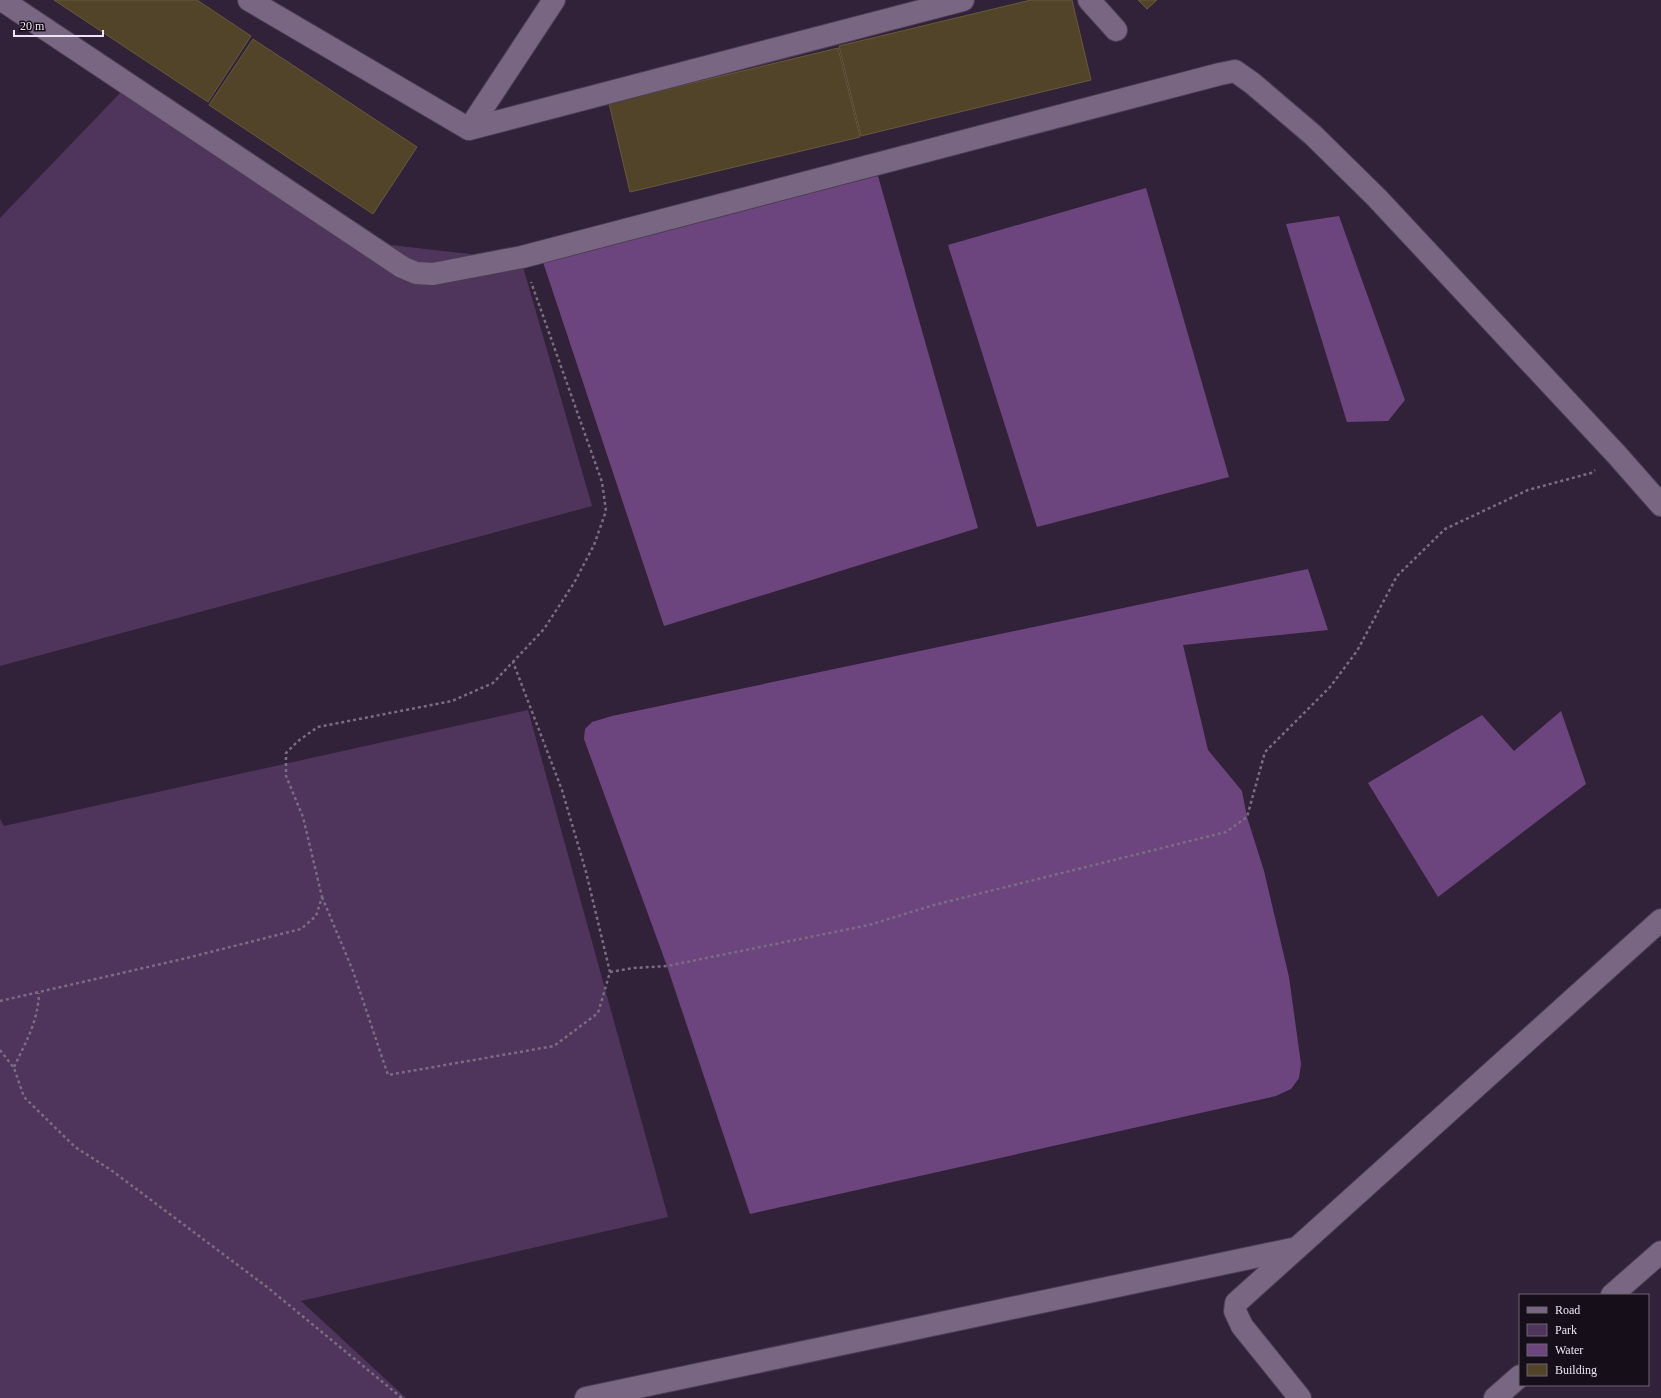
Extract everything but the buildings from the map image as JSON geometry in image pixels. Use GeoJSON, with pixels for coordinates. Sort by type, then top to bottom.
{"type":"FeatureCollection","features":[{"type":"Feature","properties":{"kind":"street"},"geometry":{"type":"LineString","coordinates":[[2,0],[402,267],[416,273],[433,274],[522,257],[1220,74],[1235,72],[1252,83],[1313,135],[1377,198],[1617,455],[1661,505]]}},
{"type":"Feature","properties":{"kind":"street"},"geometry":{"type":"LineString","coordinates":[[469,129],[554,0]]}},
{"type":"Feature","properties":{"kind":"street"},"geometry":{"type":"LineString","coordinates":[[255,2],[469,129],[963,0]]}},
{"type":"Feature","properties":{"kind":"street"},"geometry":{"type":"LineString","coordinates":[[1089,0],[1116,30]]}},
{"type":"Feature","properties":{"kind":"street"},"geometry":{"type":"LineString","coordinates":[[1300,1398],[1242,1326],[1235,1311],[1236,1303],[1661,920]]}},
{"type":"Feature","properties":{"kind":"street"},"geometry":{"type":"LineString","coordinates":[[586,1398],[1297,1248]]}},
{"type":"Feature","properties":{"kind":"street"},"geometry":{"type":"LineString","coordinates":[[1613,1294],[1661,1252]]}},
{"type":"Feature","properties":{"kind":"street"},"geometry":{"type":"LineString","coordinates":[[1495,1398],[1519,1377]]}},
{"type":"Feature","properties":{"kind":"path"},"geometry":{"type":"LineString","coordinates":[[513,662],[562,790],[586,872],[610,972],[598,1013],[554,1046],[388,1075],[353,971],[322,897],[303,817],[286,776],[286,753],[298,741],[318,727],[452,700],[493,683],[513,662],[544,630],[574,583],[594,545],[606,511],[602,482],[522,257]]}},
{"type":"Feature","properties":{"kind":"path"},"geometry":{"type":"LineString","coordinates":[[610,972],[634,968],[667,966],[869,925],[934,905],[1226,832],[1247,817],[1265,752],[1330,687],[1357,651],[1397,576],[1445,529],[1528,490],[1590,473],[1617,455]]}},
{"type":"Feature","properties":{"kind":"path"},"geometry":{"type":"LineString","coordinates":[[0,1001],[187,958],[301,928],[316,916],[322,897]]}},
{"type":"Feature","properties":{"kind":"path"},"geometry":{"type":"LineString","coordinates":[[14,1068],[30,1034],[38,1010],[39,993]]}},
{"type":"Feature","properties":{"kind":"path"},"geometry":{"type":"LineString","coordinates":[[0,1050],[14,1068],[24,1097],[75,1147],[111,1170],[267,1288],[402,1398]]}},
{"type":"Feature","properties":{"kind":"green space"},"geometry":{"type":"Polygon","coordinates":[[[122,91],[347,240],[521,260],[592,506],[0,666],[0,218],[122,91]]]}},
{"type":"Feature","properties":{"kind":"green space"},"geometry":{"type":"Polygon","coordinates":[[[528,710],[668,1217],[301,1301],[406,1398],[0,1398],[0,819],[4,826],[528,710]]]}},
{"type":"Feature","properties":{"kind":"water"},"geometry":{"type":"Polygon","coordinates":[[[878,176],[978,528],[664,626],[542,259],[878,176]]]}},
{"type":"Feature","properties":{"kind":"water"},"geometry":{"type":"Polygon","coordinates":[[[1146,188],[1229,477],[1037,527],[948,245],[1146,188]]]}},
{"type":"Feature","properties":{"kind":"water"},"geometry":{"type":"Polygon","coordinates":[[[1339,216],[1405,400],[1388,421],[1347,422],[1286,224],[1339,216]]]}},
{"type":"Feature","properties":{"kind":"water"},"geometry":{"type":"Polygon","coordinates":[[[1308,569],[1328,630],[1183,645],[1208,750],[1242,791],[1247,817],[1264,871],[1289,977],[1301,1064],[1299,1078],[1291,1089],[1276,1096],[750,1214],[667,966],[584,739],[585,729],[592,722],[612,716],[1308,569]]]}},
{"type":"Feature","properties":{"kind":"water"},"geometry":{"type":"Polygon","coordinates":[[[1561,711],[1586,784],[1438,897],[1368,783],[1482,715],[1514,751],[1561,711]]]}}]}
